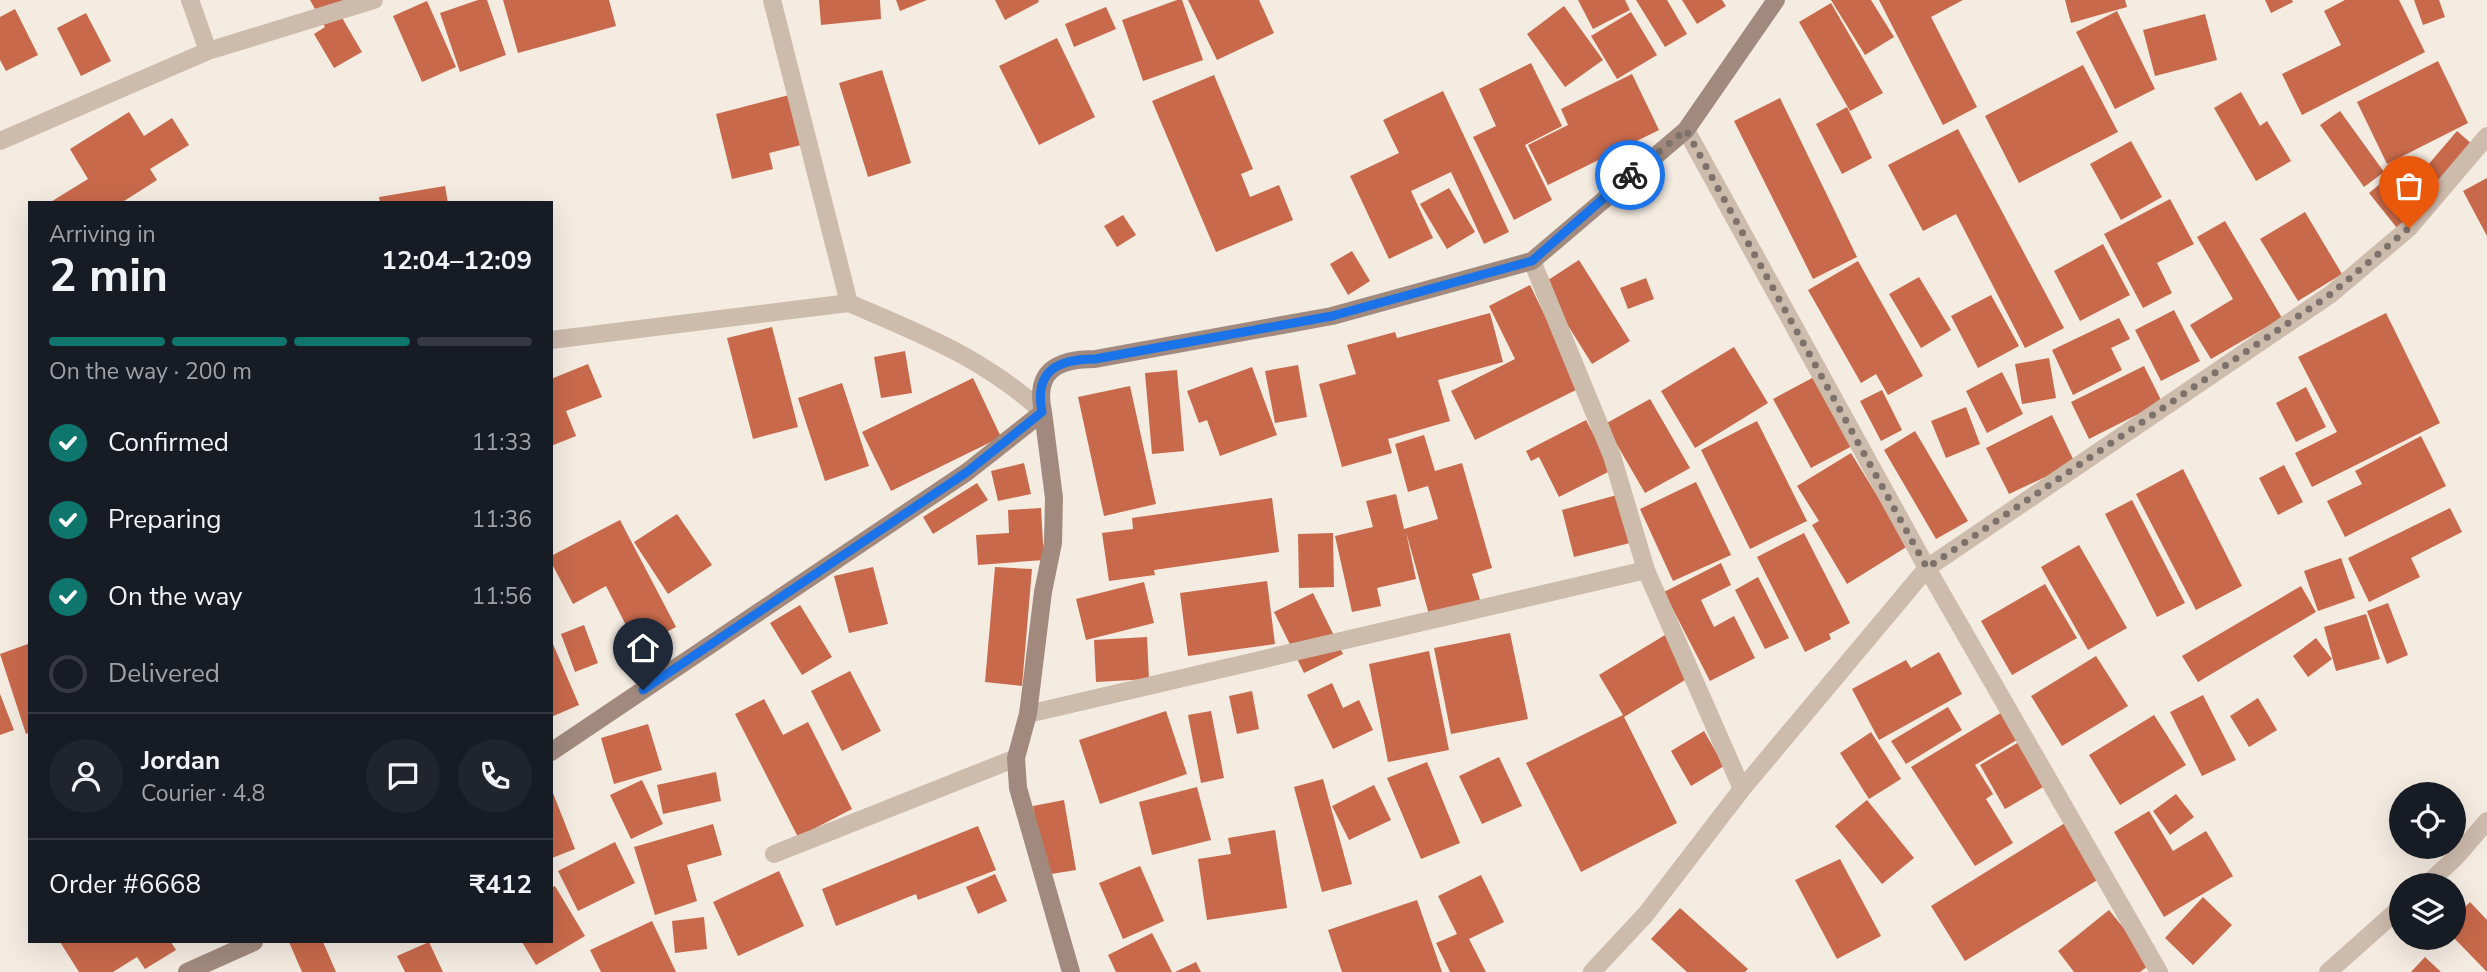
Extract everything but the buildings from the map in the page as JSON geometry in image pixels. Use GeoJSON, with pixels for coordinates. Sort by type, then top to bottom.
{"type":"FeatureCollection","features":[{"type":"Feature","properties":{"kind":"street"},"geometry":{"type":"LineString","coordinates":[[191,0],[208,51]]}},
{"type":"Feature","properties":{"kind":"street"},"geometry":{"type":"LineString","coordinates":[[0,141],[208,51],[374,0]]}},
{"type":"Feature","properties":{"kind":"street"},"geometry":{"type":"LineString","coordinates":[[772,0],[849,303]]}},
{"type":"Feature","properties":{"kind":"street"},"geometry":{"type":"LineString","coordinates":[[1072,972],[1018,788],[1016,758],[1028,714],[1043,592],[1053,543],[1054,498],[1039,393],[1046,373],[1070,359],[1095,359],[1332,316],[1532,261],[1686,130],[1776,0]]}},
{"type":"Feature","properties":{"kind":"street"},"geometry":{"type":"LineString","coordinates":[[1686,130],[1927,568],[2158,972]]}},
{"type":"Feature","properties":{"kind":"street"},"geometry":{"type":"LineString","coordinates":[[1592,972],[1646,914],[1742,789],[1927,568],[2331,294],[2409,228],[2487,136]]}},
{"type":"Feature","properties":{"kind":"street"},"geometry":{"type":"LineString","coordinates":[[1532,261],[1612,456],[1646,569],[1742,789]]}},
{"type":"Feature","properties":{"kind":"street"},"geometry":{"type":"LineString","coordinates":[[553,341],[849,303],[964,353],[1014,386],[1042,412]]}},
{"type":"Feature","properties":{"kind":"street"},"geometry":{"type":"LineString","coordinates":[[553,751],[967,472],[1042,412]]}},
{"type":"Feature","properties":{"kind":"street"},"geometry":{"type":"LineString","coordinates":[[1028,714],[1646,569]]}},
{"type":"Feature","properties":{"kind":"street"},"geometry":{"type":"LineString","coordinates":[[774,854],[1016,758]]}},
{"type":"Feature","properties":{"kind":"street"},"geometry":{"type":"LineString","coordinates":[[2439,873],[2487,821]]}},
{"type":"Feature","properties":{"kind":"street"},"geometry":{"type":"LineString","coordinates":[[2328,972],[2389,918]]}},
{"type":"Feature","properties":{"kind":"street"},"geometry":{"type":"LineString","coordinates":[[187,972],[252,943]]}},
{"type":"Feature","properties":{"kind":"way so far"},"geometry":{"type":"LineString","coordinates":[[1630,175],[1686,130],[1927,568],[2331,294],[2409,228]]}},
{"type":"Feature","properties":{"kind":"route"},"geometry":{"type":"LineString","coordinates":[[643,690],[967,472],[1042,412],[1039,393],[1046,373],[1070,359],[1095,359],[1332,316],[1532,261],[1630,175]]}}]}
